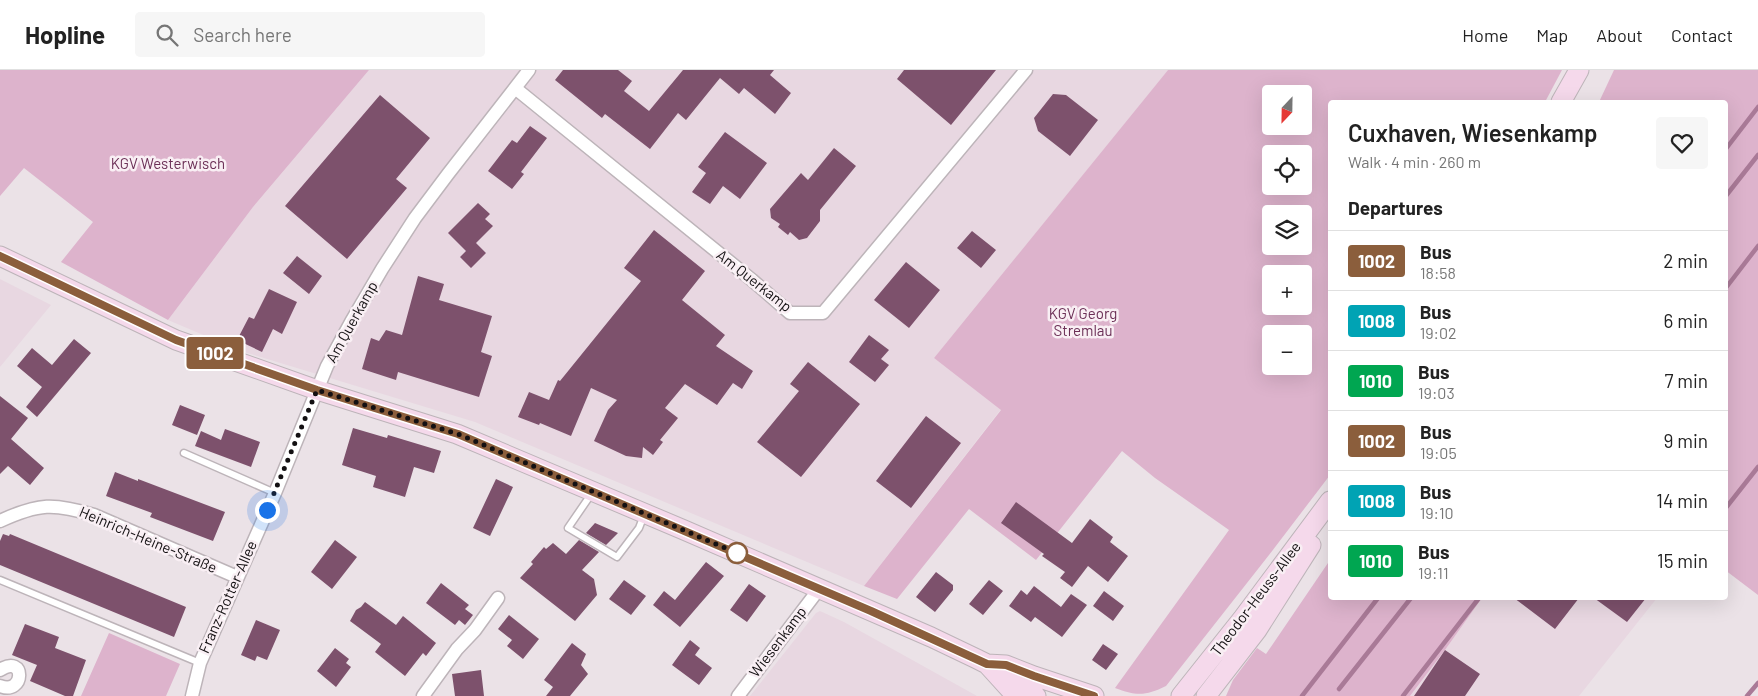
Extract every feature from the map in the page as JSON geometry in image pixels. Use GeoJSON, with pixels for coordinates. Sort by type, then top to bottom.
{"type":"FeatureCollection","features":[{"type":"Feature","properties":{"kind":"street","name":"Am Querkamp"},"geometry":{"type":"LineString","coordinates":[[317,390],[350,322],[410,226],[529,70]]}},
{"type":"Feature","properties":{"kind":"street","name":"Am Querkamp"},"geometry":{"type":"LineString","coordinates":[[514,88],[752,280],[790,313],[824,313],[1026,70]]}},
{"type":"Feature","properties":{"kind":"street"},"geometry":{"type":"LineString","coordinates":[[1562,100],[1580,70]]}},
{"type":"Feature","properties":{"kind":"street"},"geometry":{"type":"LineString","coordinates":[[1572,100],[1580,70]]}},
{"type":"Feature","properties":{"kind":"street"},"geometry":{"type":"LineString","coordinates":[[0,256],[176,340],[317,390],[458,434],[931,637],[987,664],[1006,665],[1094,696]]}},
{"type":"Feature","properties":{"kind":"street","name":"Franz-Rotter-Allee"},"geometry":{"type":"LineString","coordinates":[[192,696],[200,663],[275,493],[317,390]]}},
{"type":"Feature","properties":{"kind":"street","name":"Theodor-Heuss-Allee"},"geometry":{"type":"LineString","coordinates":[[1180,696],[1243,618],[1328,504]]}},
{"type":"Feature","properties":{"kind":"street","name":"Heinrich-Heine-Straße"},"geometry":{"type":"LineString","coordinates":[[0,521],[21,511],[44,506],[71,508],[94,515],[237,577]]}},
{"type":"Feature","properties":{"kind":"street","name":"Theodor-Heuss-Allee"},"geometry":{"type":"LineString","coordinates":[[1206,696],[1257,630],[1328,521]]}},
{"type":"Feature","properties":{"kind":"street","name":"Wiesenkamp"},"geometry":{"type":"LineString","coordinates":[[738,696],[819,589]]}},
{"type":"Feature","properties":{"kind":"street"},"geometry":{"type":"LineString","coordinates":[[423,696],[457,649],[475,630],[498,598]]}},
{"type":"Feature","properties":{"kind":"street"},"geometry":{"type":"LineString","coordinates":[[987,664],[1009,689],[1036,696]]}},
{"type":"Feature","properties":{"kind":"street"},"geometry":{"type":"LineString","coordinates":[[0,670],[6,666],[14,668],[20,677],[18,684],[12,689],[5,689],[0,686]]}},
{"type":"Feature","properties":{"kind":"lane"},"geometry":{"type":"LineString","coordinates":[[184,453],[275,493]]}},
{"type":"Feature","properties":{"kind":"lane"},"geometry":{"type":"LineString","coordinates":[[593,492],[568,528],[617,557],[639,528],[645,514]]}},
{"type":"Feature","properties":{"kind":"lane"},"geometry":{"type":"LineString","coordinates":[[0,580],[200,663]]}},
{"type":"Feature","properties":{"kind":"shaded area"},"geometry":{"type":"Polygon","coordinates":[[[369,70],[1168,70],[934,358],[1001,409],[864,586],[475,422],[241,351],[168,320],[253,207],[369,70]]]}},
{"type":"Feature","properties":{"kind":"shaded area"},"geometry":{"type":"Polygon","coordinates":[[[0,279],[51,305],[0,367],[0,279]]]}},
{"type":"Feature","properties":{"kind":"shaded area"},"geometry":{"type":"Polygon","coordinates":[[[1481,600],[1655,600],[1579,696],[1410,696],[1481,600]]]}},
{"type":"Feature","properties":{"kind":"shaded area"},"geometry":{"type":"Polygon","coordinates":[[[820,611],[844,622],[977,696],[750,696],[816,613],[820,611]]]}},
{"type":"Feature","properties":{"kind":"green space","name":"KGV Westerwisch"},"geometry":{"type":"Polygon","coordinates":[[[0,70],[369,70],[253,207],[168,320],[61,262],[93,222],[24,168],[0,196],[0,70]]]}},
{"type":"Feature","properties":{"kind":"green space","name":"KGV Georg Stremlau"},"geometry":{"type":"Polygon","coordinates":[[[1168,70],[1562,70],[1546,100],[1328,100],[1328,478],[1166,686],[1141,694],[1115,688],[1229,530],[1155,478],[1122,451],[1036,560],[969,509],[897,599],[864,586],[1001,410],[934,358],[1168,70]]]}},
{"type":"Feature","properties":{"kind":"green space"},"geometry":{"type":"Polygon","coordinates":[[[1614,70],[1758,70],[1758,595],[1728,572],[1728,100],[1600,100],[1614,70]]]}},
{"type":"Feature","properties":{"kind":"green space"},"geometry":{"type":"Polygon","coordinates":[[[1328,563],[1328,600],[1481,600],[1410,696],[1226,696],[1233,680],[1257,648],[1266,654],[1328,563]]]}},
{"type":"Feature","properties":{"kind":"green space"},"geometry":{"type":"Polygon","coordinates":[[[109,633],[180,664],[166,696],[81,696],[109,633]]]}},
{"type":"Feature","properties":{"kind":"building"},"geometry":{"type":"Polygon","coordinates":[[[563,70],[618,70],[632,81],[624,91],[649,111],[683,70],[774,70],[770,75],[791,93],[775,114],[744,88],[739,94],[720,78],[686,120],[678,113],[650,149],[605,114],[602,118],[555,80],[563,70]]]}},
{"type":"Feature","properties":{"kind":"building"},"geometry":{"type":"Polygon","coordinates":[[[904,70],[996,70],[951,125],[897,79],[904,70]]]}},
{"type":"Feature","properties":{"kind":"building"},"geometry":{"type":"Polygon","coordinates":[[[1053,94],[1066,95],[1098,120],[1070,156],[1038,131],[1034,118],[1053,94]]]}},
{"type":"Feature","properties":{"kind":"building"},"geometry":{"type":"Polygon","coordinates":[[[380,95],[430,138],[396,179],[407,188],[347,259],[285,206],[380,95]]]}},
{"type":"Feature","properties":{"kind":"building"},"geometry":{"type":"Polygon","coordinates":[[[530,126],[547,138],[521,172],[524,174],[512,189],[488,171],[512,140],[517,143],[530,126]]]}},
{"type":"Feature","properties":{"kind":"building"},"geometry":{"type":"Polygon","coordinates":[[[725,132],[767,163],[740,199],[723,186],[710,204],[692,192],[706,173],[698,167],[725,132]]]}},
{"type":"Feature","properties":{"kind":"building"},"geometry":{"type":"Polygon","coordinates":[[[834,148],[856,166],[820,210],[820,221],[807,238],[799,240],[790,232],[788,235],[778,227],[780,224],[771,218],[770,209],[801,173],[808,180],[834,148]]]}},
{"type":"Feature","properties":{"kind":"building"},"geometry":{"type":"Polygon","coordinates":[[[478,203],[490,214],[485,219],[493,226],[476,243],[486,253],[471,268],[460,257],[466,251],[448,233],[478,203]]]}},
{"type":"Feature","properties":{"kind":"building"},"geometry":{"type":"Polygon","coordinates":[[[654,230],[705,271],[682,300],[725,335],[716,346],[753,371],[742,389],[733,383],[717,405],[685,384],[665,408],[678,418],[660,440],[663,442],[653,455],[643,447],[642,458],[626,456],[594,441],[608,410],[617,400],[591,388],[571,436],[540,423],[539,425],[518,417],[529,392],[549,400],[558,380],[560,381],[641,281],[624,268],[654,230]]]}},
{"type":"Feature","properties":{"kind":"building"},"geometry":{"type":"Polygon","coordinates":[[[972,231],[996,250],[981,268],[957,248],[972,231]]]}},
{"type":"Feature","properties":{"kind":"building"},"geometry":{"type":"Polygon","coordinates":[[[297,256],[322,276],[309,294],[283,273],[297,256]]]}},
{"type":"Feature","properties":{"kind":"building"},"geometry":{"type":"Polygon","coordinates":[[[906,262],[940,290],[909,328],[874,300],[906,262]]]}},
{"type":"Feature","properties":{"kind":"building"},"geometry":{"type":"Polygon","coordinates":[[[418,276],[444,284],[439,300],[492,316],[481,352],[492,356],[479,397],[398,372],[396,380],[362,369],[371,338],[379,341],[386,330],[402,335],[418,276]]]}},
{"type":"Feature","properties":{"kind":"building"},"geometry":{"type":"Polygon","coordinates":[[[269,289],[297,302],[282,334],[273,329],[262,352],[237,340],[249,317],[254,319],[269,289]]]}},
{"type":"Feature","properties":{"kind":"building"},"geometry":{"type":"Polygon","coordinates":[[[869,335],[889,350],[881,359],[889,365],[875,382],[849,362],[869,335]]]}},
{"type":"Feature","properties":{"kind":"building"},"geometry":{"type":"Polygon","coordinates":[[[74,339],[91,353],[37,417],[26,407],[42,387],[17,366],[32,348],[52,365],[74,339]]]}},
{"type":"Feature","properties":{"kind":"building"},"geometry":{"type":"Polygon","coordinates":[[[808,362],[860,404],[801,477],[757,442],[799,391],[790,384],[808,362]]]}},
{"type":"Feature","properties":{"kind":"building"},"geometry":{"type":"Polygon","coordinates":[[[0,396],[28,418],[11,439],[44,468],[30,485],[8,466],[0,474],[0,396]]]}},
{"type":"Feature","properties":{"kind":"building"},"geometry":{"type":"Polygon","coordinates":[[[180,405],[205,415],[197,435],[172,425],[180,405]]]}},
{"type":"Feature","properties":{"kind":"building"},"geometry":{"type":"Polygon","coordinates":[[[926,416],[961,443],[911,508],[876,481],[926,416]]]}},
{"type":"Feature","properties":{"kind":"building"},"geometry":{"type":"Polygon","coordinates":[[[353,428],[387,438],[388,435],[441,451],[434,473],[414,467],[405,497],[373,487],[376,476],[342,465],[353,428]]]}},
{"type":"Feature","properties":{"kind":"building"},"geometry":{"type":"Polygon","coordinates":[[[225,429],[260,442],[251,467],[195,446],[201,431],[221,440],[225,429]]]}},
{"type":"Feature","properties":{"kind":"building"},"geometry":{"type":"Polygon","coordinates":[[[115,472],[225,512],[213,541],[150,517],[152,513],[106,496],[115,472]]]}},
{"type":"Feature","properties":{"kind":"building"},"geometry":{"type":"Polygon","coordinates":[[[496,479],[513,487],[490,536],[473,528],[496,479]]]}},
{"type":"Feature","properties":{"kind":"building"},"geometry":{"type":"Polygon","coordinates":[[[1016,502],[1072,543],[1090,519],[1113,537],[1110,542],[1128,556],[1108,582],[1088,566],[1072,587],[1060,578],[1065,572],[1042,556],[1044,554],[1001,523],[1016,502]]]}},
{"type":"Feature","properties":{"kind":"building"},"geometry":{"type":"Polygon","coordinates":[[[595,523],[618,533],[606,545],[586,533],[595,523]]]}},
{"type":"Feature","properties":{"kind":"building"},"geometry":{"type":"Polygon","coordinates":[[[3,534],[9,536],[10,534],[186,607],[174,637],[0,565],[0,541],[3,534]]]}},
{"type":"Feature","properties":{"kind":"building"},"geometry":{"type":"Polygon","coordinates":[[[335,540],[357,557],[332,589],[311,572],[335,540]]]}},
{"type":"Feature","properties":{"kind":"building"},"geometry":{"type":"Polygon","coordinates":[[[579,540],[599,552],[582,570],[594,579],[597,595],[575,621],[520,578],[533,564],[531,562],[544,547],[546,549],[553,543],[566,554],[579,540]]]}},
{"type":"Feature","properties":{"kind":"building"},"geometry":{"type":"Polygon","coordinates":[[[706,562],[724,576],[680,627],[653,605],[664,591],[675,600],[706,562]]]}},
{"type":"Feature","properties":{"kind":"building"},"geometry":{"type":"Polygon","coordinates":[[[936,572],[953,585],[953,590],[935,612],[916,597],[936,572]]]}},
{"type":"Feature","properties":{"kind":"building"},"geometry":{"type":"Polygon","coordinates":[[[624,580],[646,596],[631,615],[609,599],[624,580]]]}},
{"type":"Feature","properties":{"kind":"building"},"geometry":{"type":"Polygon","coordinates":[[[989,580],[1003,591],[983,615],[969,604],[989,580]]]}},
{"type":"Feature","properties":{"kind":"building"},"geometry":{"type":"Polygon","coordinates":[[[441,583],[469,605],[465,609],[473,615],[465,625],[459,620],[455,625],[426,603],[441,583]]]}},
{"type":"Feature","properties":{"kind":"building"},"geometry":{"type":"Polygon","coordinates":[[[749,584],[766,596],[747,622],[730,610],[749,584]]]}},
{"type":"Feature","properties":{"kind":"building"},"geometry":{"type":"Polygon","coordinates":[[[1034,586],[1061,607],[1071,594],[1087,605],[1062,637],[1035,617],[1031,622],[1009,606],[1021,590],[1027,595],[1034,586]]]}},
{"type":"Feature","properties":{"kind":"building"},"geometry":{"type":"Polygon","coordinates":[[[1104,591],[1124,606],[1113,621],[1093,606],[1104,591]]]}},
{"type":"Feature","properties":{"kind":"building"},"geometry":{"type":"Polygon","coordinates":[[[1517,600],[1577,600],[1555,629],[1517,600]]]}},
{"type":"Feature","properties":{"kind":"building"},"geometry":{"type":"Polygon","coordinates":[[[1597,600],[1644,600],[1627,622],[1597,600]]]}},
{"type":"Feature","properties":{"kind":"building"},"geometry":{"type":"Polygon","coordinates":[[[365,602],[396,625],[403,616],[436,643],[426,656],[423,653],[405,676],[375,652],[381,644],[350,621],[356,610],[365,602]]]}},
{"type":"Feature","properties":{"kind":"building"},"geometry":{"type":"Polygon","coordinates":[[[509,615],[539,639],[523,659],[507,646],[512,640],[498,629],[509,615]]]}},
{"type":"Feature","properties":{"kind":"building"},"geometry":{"type":"Polygon","coordinates":[[[256,620],[280,630],[267,660],[257,656],[255,661],[241,655],[256,620]]]}},
{"type":"Feature","properties":{"kind":"building"},"geometry":{"type":"Polygon","coordinates":[[[25,624],[59,637],[55,648],[86,660],[73,696],[65,696],[30,681],[37,665],[12,655],[25,624]]]}},
{"type":"Feature","properties":{"kind":"building"},"geometry":{"type":"Polygon","coordinates":[[[690,640],[700,648],[695,655],[712,668],[699,685],[672,665],[690,640]]]}},
{"type":"Feature","properties":{"kind":"building"},"geometry":{"type":"Polygon","coordinates":[[[572,643],[586,654],[581,665],[588,674],[570,696],[546,696],[553,687],[544,680],[572,643]]]}},
{"type":"Feature","properties":{"kind":"building"},"geometry":{"type":"Polygon","coordinates":[[[1103,644],[1118,654],[1106,670],[1092,660],[1103,644]]]}},
{"type":"Feature","properties":{"kind":"building"},"geometry":{"type":"Polygon","coordinates":[[[335,648],[349,659],[346,663],[351,667],[336,687],[317,671],[335,648]]]}},
{"type":"Feature","properties":{"kind":"building"},"geometry":{"type":"Polygon","coordinates":[[[1445,650],[1480,674],[1465,696],[1414,696],[1445,650]]]}},
{"type":"Feature","properties":{"kind":"building"},"geometry":{"type":"Polygon","coordinates":[[[481,670],[484,696],[455,696],[452,674],[481,670]]]}},
{"type":"Feature","properties":{"kind":"waterway"},"geometry":{"type":"LineString","coordinates":[[1728,146],[1758,107]]}},
{"type":"Feature","properties":{"kind":"waterway"},"geometry":{"type":"LineString","coordinates":[[1728,193],[1758,155]]}},
{"type":"Feature","properties":{"kind":"waterway"},"geometry":{"type":"LineString","coordinates":[[1728,285],[1758,246]]}},
{"type":"Feature","properties":{"kind":"waterway"},"geometry":{"type":"LineString","coordinates":[[1728,505],[1758,467]]}},
{"type":"Feature","properties":{"kind":"waterway"},"geometry":{"type":"LineString","coordinates":[[1302,696],[1376,600]]}},
{"type":"Feature","properties":{"kind":"waterway"},"geometry":{"type":"LineString","coordinates":[[1339,689],[1409,600]]}},
{"type":"Feature","properties":{"kind":"waterway"},"geometry":{"type":"LineString","coordinates":[[1403,696],[1477,600]]}},
{"type":"Feature","properties":{"kind":"waterway"},"geometry":{"type":"LineString","coordinates":[[1747,696],[1758,683]]}},
{"type":"Feature","properties":{"kind":"bus line","name":"1002"},"geometry":{"type":"LineString","coordinates":[[0,256],[176,340],[317,390],[458,434],[931,637],[987,664],[1006,665],[1094,696]]}},
{"type":"Feature","properties":{"kind":"route"},"geometry":{"type":"LineString","coordinates":[[267,510],[317,390],[458,434],[737,553]]}}]}
